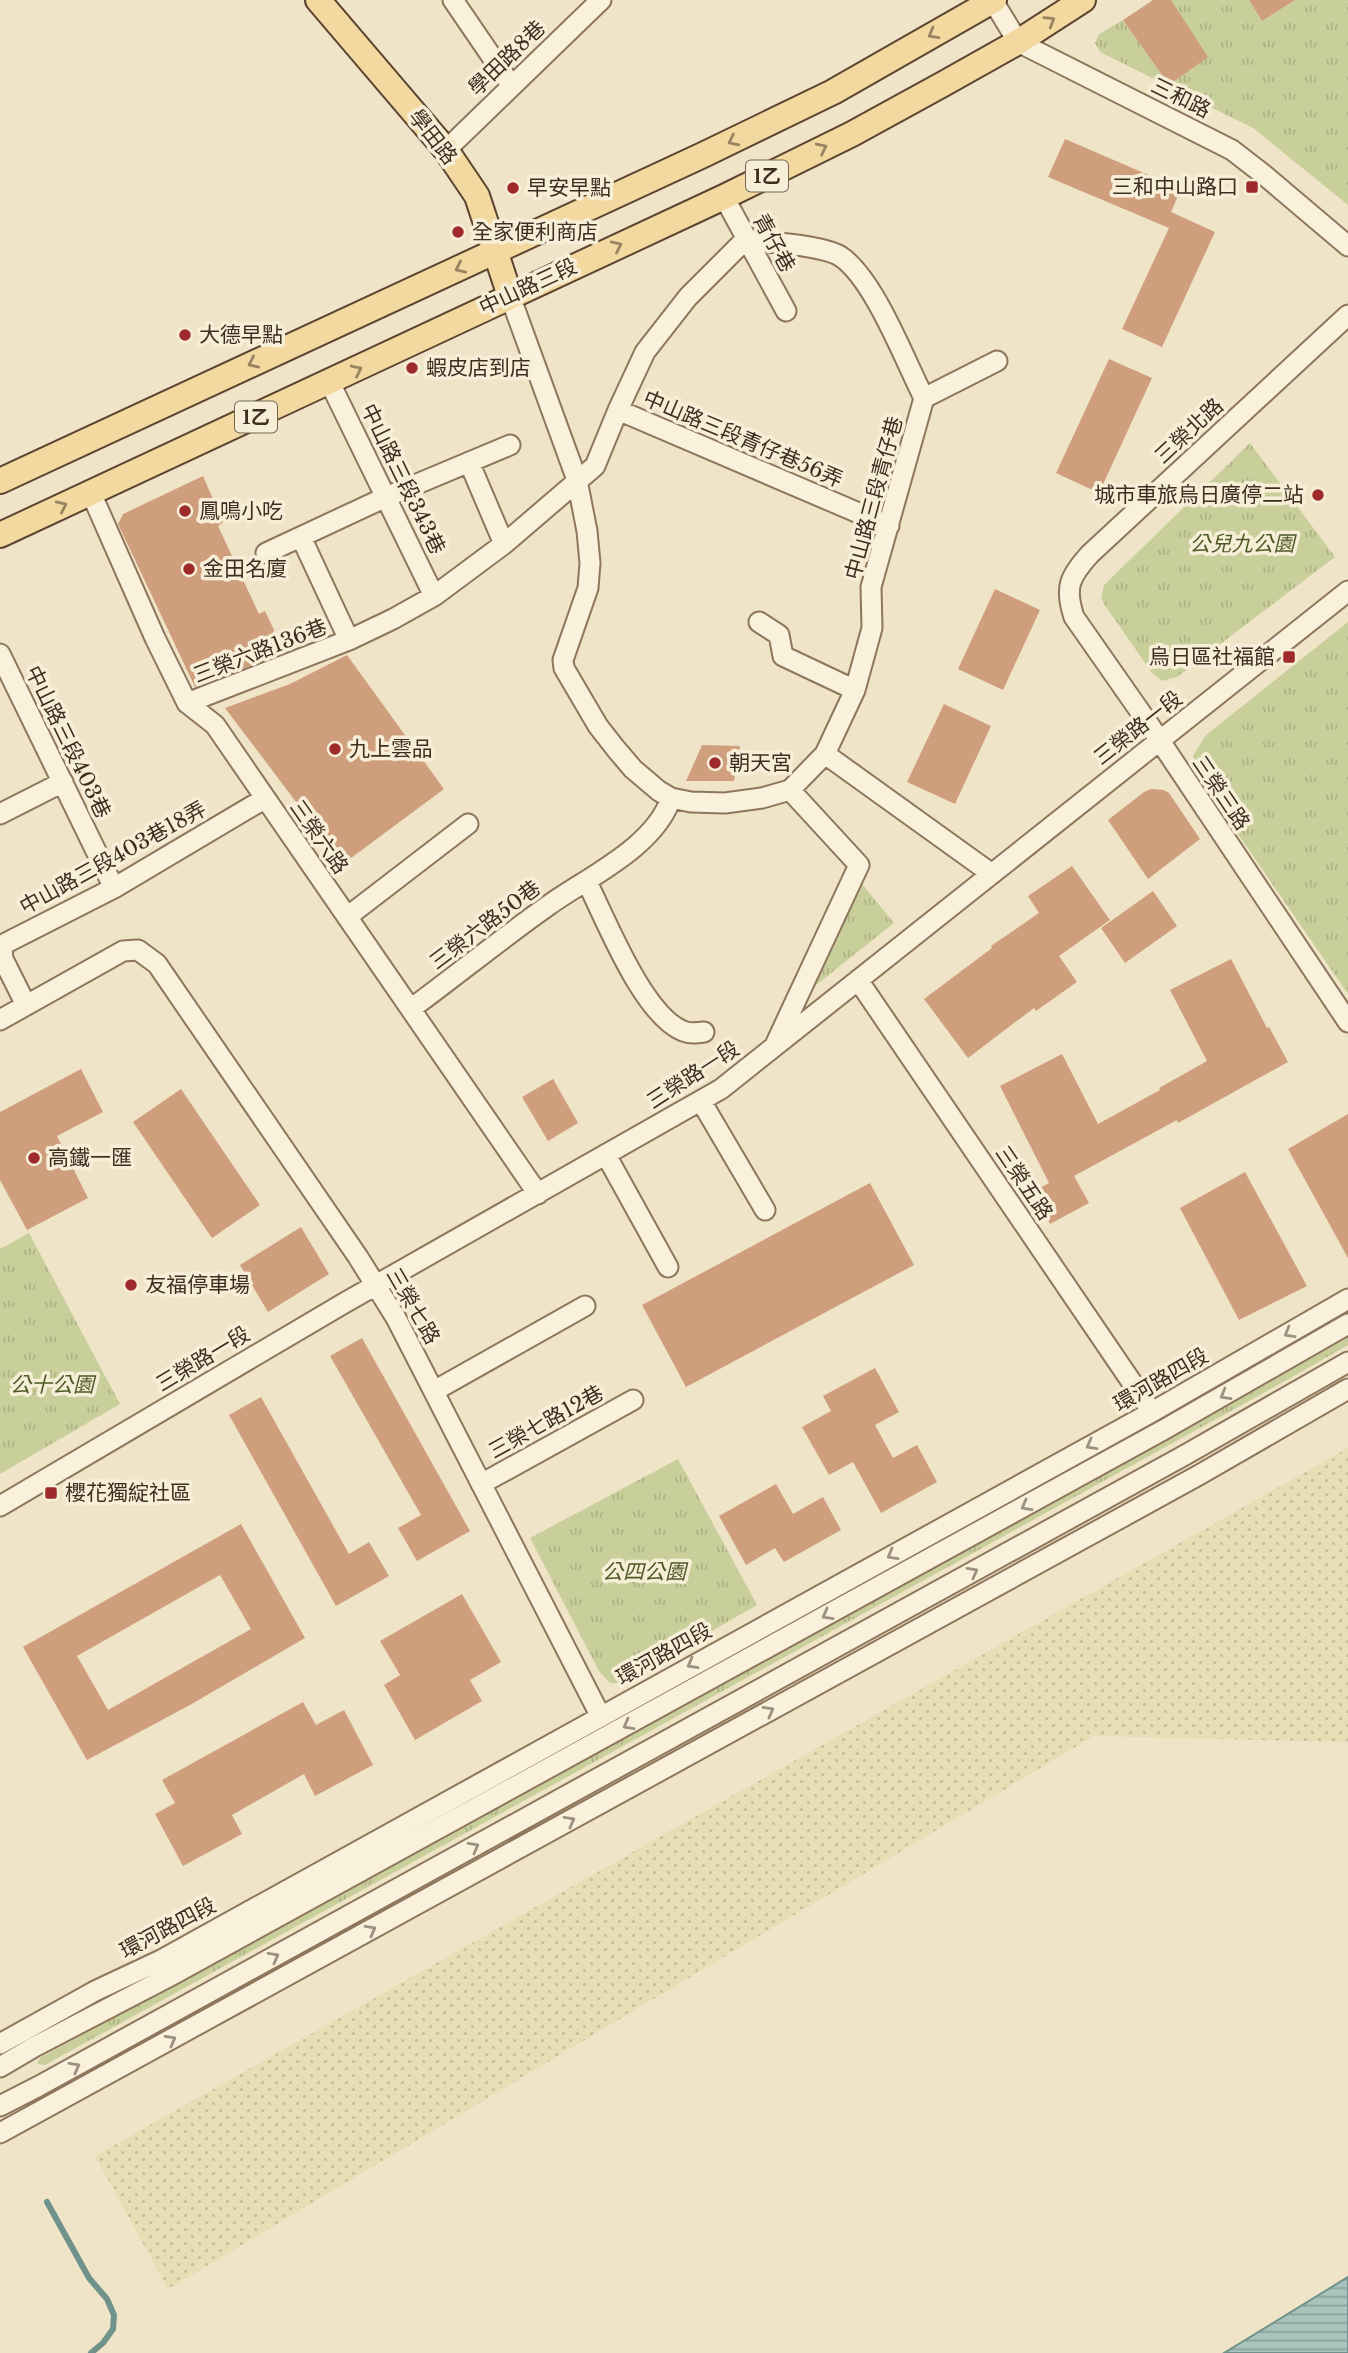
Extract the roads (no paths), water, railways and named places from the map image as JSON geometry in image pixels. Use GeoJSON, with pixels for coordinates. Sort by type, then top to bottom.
{"type":"FeatureCollection","features":[{"type":"Feature","properties":{"kind":"main road","name":"學田路"},"geometry":{"type":"LineString","coordinates":[[318,0],[446,150],[477,196],[510,296]]}},
{"type":"Feature","properties":{"kind":"main road","name":"1乙"},"geometry":{"type":"LineString","coordinates":[[0,481],[703,155],[833,92],[993,0]]}},
{"type":"Feature","properties":{"kind":"main road","name":"中山路三段"},"geometry":{"type":"LineString","coordinates":[[0,535],[330,383],[852,134],[1018,42],[1083,0]]}},
{"type":"Feature","properties":{"kind":"street"},"geometry":{"type":"LineString","coordinates":[[453,0],[511,85]]}},
{"type":"Feature","properties":{"kind":"street","name":"學田路8巷"},"geometry":{"type":"LineString","coordinates":[[446,150],[601,0]]}},
{"type":"Feature","properties":{"kind":"street"},"geometry":{"type":"LineString","coordinates":[[993,0],[1018,42]]}},
{"type":"Feature","properties":{"kind":"street","name":"三和路"},"geometry":{"type":"LineString","coordinates":[[1018,42],[1232,150],[1348,246]]}},
{"type":"Feature","properties":{"kind":"street","name":"青仔巷"},"geometry":{"type":"LineString","coordinates":[[724,197],[786,311]]}},
{"type":"Feature","properties":{"kind":"street"},"geometry":{"type":"LineString","coordinates":[[577,480],[595,466],[645,352],[688,297],[745,240]]}},
{"type":"Feature","properties":{"kind":"street","name":"中山路三段青仔巷"},"geometry":{"type":"LineString","coordinates":[[745,240],[797,245],[838,255],[861,275],[924,398],[872,587],[872,628],[855,690],[825,754],[790,790]]}},
{"type":"Feature","properties":{"kind":"street"},"geometry":{"type":"LineString","coordinates":[[510,296],[577,480],[587,531],[589,576],[588,588],[563,660],[564,667],[598,726],[633,769],[671,798],[691,802],[725,803],[762,798],[790,790],[859,865],[774,1047]]}},
{"type":"Feature","properties":{"kind":"street","name":"三榮北路"},"geometry":{"type":"LineString","coordinates":[[1069,586],[1076,569],[1090,554],[1348,315]]}},
{"type":"Feature","properties":{"kind":"street"},"geometry":{"type":"LineString","coordinates":[[924,398],[997,361]]}},
{"type":"Feature","properties":{"kind":"street","name":"中山路三段343巷"},"geometry":{"type":"LineString","coordinates":[[330,383],[434,596]]}},
{"type":"Feature","properties":{"kind":"street","name":"中山路三段青仔巷56弄"},"geometry":{"type":"LineString","coordinates":[[618,410],[889,526]]}},
{"type":"Feature","properties":{"kind":"street"},"geometry":{"type":"LineString","coordinates":[[266,553],[386,497],[510,445]]}},
{"type":"Feature","properties":{"kind":"street"},"geometry":{"type":"LineString","coordinates":[[469,462],[504,544]]}},
{"type":"Feature","properties":{"kind":"street","name":"三榮六路136巷"},"geometry":{"type":"LineString","coordinates":[[187,704],[349,640],[434,596],[504,544],[577,480]]}},
{"type":"Feature","properties":{"kind":"street","name":"三榮六路"},"geometry":{"type":"LineString","coordinates":[[91,493],[155,639],[187,704],[215,725],[538,1194]]}},
{"type":"Feature","properties":{"kind":"street"},"geometry":{"type":"LineString","coordinates":[[301,537],[349,640]]}},
{"type":"Feature","properties":{"kind":"street","name":"三榮三路"},"geometry":{"type":"LineString","coordinates":[[1069,586],[1069,602],[1074,617],[1348,1022]]}},
{"type":"Feature","properties":{"kind":"street","name":"三榮路一段"},"geometry":{"type":"LineString","coordinates":[[0,1506],[376,1285],[702,1101],[774,1047],[1348,591]]}},
{"type":"Feature","properties":{"kind":"street"},"geometry":{"type":"LineString","coordinates":[[760,622],[779,635],[783,656],[855,690]]}},
{"type":"Feature","properties":{"kind":"street","name":"中山路三段403巷"},"geometry":{"type":"LineString","coordinates":[[0,654],[8,692],[63,782],[114,888]]}},
{"type":"Feature","properties":{"kind":"street"},"geometry":{"type":"LineString","coordinates":[[825,754],[992,874]]}},
{"type":"Feature","properties":{"kind":"street"},"geometry":{"type":"LineString","coordinates":[[0,814],[63,782]]}},
{"type":"Feature","properties":{"kind":"street","name":"三榮六路50巷"},"geometry":{"type":"LineString","coordinates":[[412,1008],[551,903],[606,870],[659,823],[671,798]]}},
{"type":"Feature","properties":{"kind":"street","name":"中山路三段403巷18弄"},"geometry":{"type":"LineString","coordinates":[[26,1005],[3,959],[2,948],[6,943],[114,888],[264,799]]}},
{"type":"Feature","properties":{"kind":"street"},"geometry":{"type":"LineString","coordinates":[[348,917],[468,824]]}},
{"type":"Feature","properties":{"kind":"street"},"geometry":{"type":"LineString","coordinates":[[587,882],[641,988],[660,1013],[680,1030],[691,1034],[704,1032]]}},
{"type":"Feature","properties":{"kind":"street","name":"三榮七路"},"geometry":{"type":"LineString","coordinates":[[26,1005],[123,951],[138,950],[157,964],[396,1318],[600,1715]]}},
{"type":"Feature","properties":{"kind":"street","name":"三榮五路"},"geometry":{"type":"LineString","coordinates":[[858,980],[1152,1412]]}},
{"type":"Feature","properties":{"kind":"street"},"geometry":{"type":"LineString","coordinates":[[0,1020],[26,1005]]}},
{"type":"Feature","properties":{"kind":"street"},"geometry":{"type":"LineString","coordinates":[[702,1101],[765,1210]]}},
{"type":"Feature","properties":{"kind":"street"},"geometry":{"type":"LineString","coordinates":[[606,1155],[668,1267]]}},
{"type":"Feature","properties":{"kind":"street","name":"環河路四段"},"geometry":{"type":"LineString","coordinates":[[0,2044],[95,1991],[161,1960],[1152,1412],[1348,1299]]}},
{"type":"Feature","properties":{"kind":"street"},"geometry":{"type":"LineString","coordinates":[[433,1391],[585,1306]]}},
{"type":"Feature","properties":{"kind":"street","name":"環河路四段"},"geometry":{"type":"LineString","coordinates":[[0,2068],[34,2047],[185,1969],[1165,1429],[1348,1324]]}},
{"type":"Feature","properties":{"kind":"street"},"geometry":{"type":"LineString","coordinates":[[7,2102],[1136,1482],[1348,1362]]}},
{"type":"Feature","properties":{"kind":"street"},"geometry":{"type":"LineString","coordinates":[[0,2133],[1175,1489],[1348,1389]]}},
{"type":"Feature","properties":{"kind":"street","name":"三榮七路12巷"},"geometry":{"type":"LineString","coordinates":[[481,1483],[633,1400]]}},
{"type":"Feature","properties":{"kind":"street"},"geometry":{"type":"LineString","coordinates":[[0,2068],[7,2102],[26,2120]]}},
{"type":"Feature","properties":{"kind":"water"},"geometry":{"type":"Polygon","coordinates":[[[1348,2277],[1348,2353],[1224,2353],[1348,2277]]]}},
{"type":"Feature","properties":{"kind":"waterway"},"geometry":{"type":"LineString","coordinates":[[47,2202],[89,2278],[107,2299],[114,2315],[113,2329],[91,2353]]}},
{"type":"Feature","properties":{"kind":"place","name":"三和中山路口"},"geometry":{"type":"Point","coordinates":[1252,187]}},
{"type":"Feature","properties":{"kind":"place","name":"早安早點"},"geometry":{"type":"Point","coordinates":[513,188]}},
{"type":"Feature","properties":{"kind":"place","name":"全家便利商店"},"geometry":{"type":"Point","coordinates":[458,232]}},
{"type":"Feature","properties":{"kind":"place","name":"大德早點"},"geometry":{"type":"Point","coordinates":[185,335]}},
{"type":"Feature","properties":{"kind":"place","name":"蝦皮店到店"},"geometry":{"type":"Point","coordinates":[412,368]}},
{"type":"Feature","properties":{"kind":"place","name":"城市車旅烏日廣停二站"},"geometry":{"type":"Point","coordinates":[1318,495]}},
{"type":"Feature","properties":{"kind":"place","name":"鳳鳴小吃"},"geometry":{"type":"Point","coordinates":[185,511]}},
{"type":"Feature","properties":{"kind":"place","name":"金田名廈"},"geometry":{"type":"Point","coordinates":[189,569]}},
{"type":"Feature","properties":{"kind":"place","name":"烏日區社福館"},"geometry":{"type":"Point","coordinates":[1289,657]}},
{"type":"Feature","properties":{"kind":"place","name":"九上雲品"},"geometry":{"type":"Point","coordinates":[335,749]}},
{"type":"Feature","properties":{"kind":"place","name":"朝天宮"},"geometry":{"type":"Point","coordinates":[715,763]}},
{"type":"Feature","properties":{"kind":"place","name":"高鐵一匯"},"geometry":{"type":"Point","coordinates":[34,1158]}},
{"type":"Feature","properties":{"kind":"place","name":"友福停車場"},"geometry":{"type":"Point","coordinates":[131,1285]}},
{"type":"Feature","properties":{"kind":"place","name":"櫻花獨綻社區"},"geometry":{"type":"Point","coordinates":[51,1493]}},
{"type":"Feature","properties":{"kind":"park label","name":"公兒九公園"},"geometry":{"type":"Point","coordinates":[1242,544]}},
{"type":"Feature","properties":{"kind":"park label","name":"公十公園"},"geometry":{"type":"Point","coordinates":[52,1385]}},
{"type":"Feature","properties":{"kind":"park label","name":"公四公園"},"geometry":{"type":"Point","coordinates":[644,1572]}}]}
